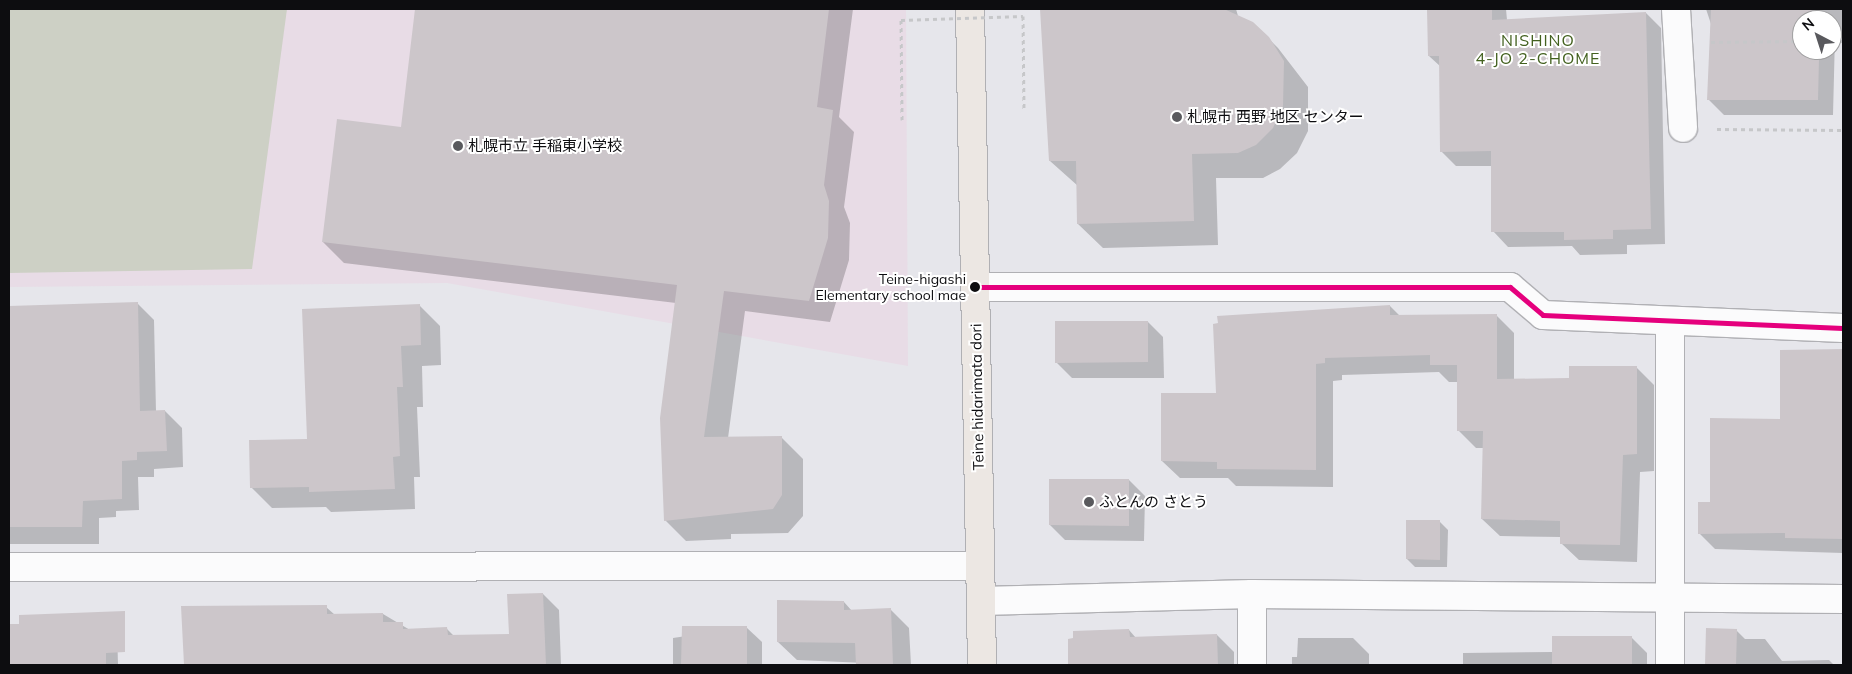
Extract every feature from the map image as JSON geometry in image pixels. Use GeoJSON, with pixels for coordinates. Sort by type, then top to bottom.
{"type":"FeatureCollection","features":[{"type":"Feature","properties":{"kind":"main road","name":"Teine hidarimata dori"},"geometry":{"type":"LineString","coordinates":[[970,9],[982,665]]}},
{"type":"Feature","properties":{"kind":"street"},"geometry":{"type":"LineString","coordinates":[[1676,9],[1684,128]]}},
{"type":"Feature","properties":{"kind":"street"},"geometry":{"type":"LineString","coordinates":[[975,287],[1510,287],[1543,315],[1843,328]]}},
{"type":"Feature","properties":{"kind":"street"},"geometry":{"type":"LineString","coordinates":[[1670,321],[1670,665]]}},
{"type":"Feature","properties":{"kind":"street"},"geometry":{"type":"LineString","coordinates":[[9,567],[980,566]]}},
{"type":"Feature","properties":{"kind":"street"},"geometry":{"type":"LineString","coordinates":[[1252,594],[1252,665]]}},
{"type":"Feature","properties":{"kind":"street"},"geometry":{"type":"LineString","coordinates":[[981,601],[1252,594],[1843,600]]}},
{"type":"Feature","properties":{"kind":"path"},"geometry":{"type":"LineString","coordinates":[[902,120],[901,20],[1023,16],[1024,110]]}},
{"type":"Feature","properties":{"kind":"path"},"geometry":{"type":"LineString","coordinates":[[1678,43],[1792,41]]}},
{"type":"Feature","properties":{"kind":"path"},"geometry":{"type":"LineString","coordinates":[[1684,128],[1843,130]]}},
{"type":"Feature","properties":{"kind":"shaded area","name":"札幌市立 手稲東小学校"},"geometry":{"type":"Polygon","coordinates":[[[9,9],[906,9],[908,366],[447,283],[9,287],[9,9]]]}},
{"type":"Feature","properties":{"kind":"shaded area"},"geometry":{"type":"Polygon","coordinates":[[[9,9],[287,9],[252,269],[9,273],[9,9]]]}},
{"type":"Feature","properties":{"kind":"building"},"geometry":{"type":"Polygon","coordinates":[[[415,9],[829,9],[817,107],[833,110],[824,185],[829,201],[828,238],[809,301],[724,291],[704,437],[782,436],[782,495],[773,509],[664,521],[660,418],[677,285],[322,242],[337,119],[401,127],[415,9]]]}},
{"type":"Feature","properties":{"kind":"building","name":"札幌市 西野 地区 センター"},"geometry":{"type":"Polygon","coordinates":[[[1040,9],[1224,9],[1253,22],[1269,37],[1284,61],[1283,106],[1273,128],[1256,145],[1238,153],[1192,154],[1194,221],[1077,224],[1076,161],[1049,161],[1040,9]]]}},
{"type":"Feature","properties":{"kind":"building"},"geometry":{"type":"Polygon","coordinates":[[[1427,9],[1492,9],[1492,20],[1646,12],[1651,229],[1613,230],[1613,239],[1564,240],[1564,232],[1491,232],[1491,151],[1440,152],[1439,56],[1428,56],[1427,9]]]}},
{"type":"Feature","properties":{"kind":"building"},"geometry":{"type":"Polygon","coordinates":[[[1711,9],[1816,9],[1792,10],[1792,60],[1819,60],[1818,100],[1707,100],[1711,9]]]}},
{"type":"Feature","properties":{"kind":"building"},"geometry":{"type":"Polygon","coordinates":[[[138,302],[140,411],[165,410],[167,451],[137,452],[137,460],[122,461],[122,499],[83,501],[82,527],[9,527],[9,306],[138,302]]]}},
{"type":"Feature","properties":{"kind":"building"},"geometry":{"type":"Polygon","coordinates":[[[420,304],[421,345],[401,346],[403,387],[397,387],[400,456],[393,457],[395,489],[309,492],[309,487],[250,488],[249,440],[307,439],[302,309],[420,304]]]}},
{"type":"Feature","properties":{"kind":"building"},"geometry":{"type":"Polygon","coordinates":[[[1390,305],[1390,315],[1497,314],[1497,379],[1569,378],[1569,366],[1637,366],[1637,454],[1623,455],[1620,545],[1560,544],[1560,521],[1481,519],[1483,431],[1457,431],[1457,365],[1430,365],[1430,355],[1325,358],[1325,363],[1316,364],[1316,470],[1217,469],[1217,462],[1161,461],[1161,393],[1216,393],[1213,324],[1218,323],[1217,316],[1390,305]]]}},
{"type":"Feature","properties":{"kind":"building"},"geometry":{"type":"Polygon","coordinates":[[[1055,321],[1148,321],[1148,362],[1055,363],[1055,321]]]}},
{"type":"Feature","properties":{"kind":"building"},"geometry":{"type":"Polygon","coordinates":[[[1843,349],[1843,539],[1785,538],[1785,533],[1698,534],[1698,502],[1710,502],[1710,418],[1780,419],[1780,350],[1843,349]]]}},
{"type":"Feature","properties":{"kind":"building","name":"ふとんの さとう"},"geometry":{"type":"Polygon","coordinates":[[[1049,479],[1129,479],[1129,526],[1049,525],[1049,479]]]}},
{"type":"Feature","properties":{"kind":"building"},"geometry":{"type":"Polygon","coordinates":[[[1406,520],[1440,520],[1440,560],[1406,559],[1406,520]]]}},
{"type":"Feature","properties":{"kind":"building"},"geometry":{"type":"Polygon","coordinates":[[[543,593],[546,665],[184,665],[181,606],[327,605],[327,614],[383,613],[383,622],[403,622],[403,629],[447,627],[448,635],[509,634],[507,594],[543,593]]]}},
{"type":"Feature","properties":{"kind":"building"},"geometry":{"type":"Polygon","coordinates":[[[777,600],[844,601],[844,610],[891,608],[893,665],[856,665],[855,643],[777,642],[777,600]]]}},
{"type":"Feature","properties":{"kind":"building"},"geometry":{"type":"Polygon","coordinates":[[[125,611],[125,652],[106,653],[106,665],[9,665],[9,624],[19,624],[19,615],[125,611]]]}},
{"type":"Feature","properties":{"kind":"building"},"geometry":{"type":"Polygon","coordinates":[[[682,626],[747,626],[747,665],[681,665],[682,626]]]}},
{"type":"Feature","properties":{"kind":"building"},"geometry":{"type":"Polygon","coordinates":[[[1706,628],[1737,629],[1736,665],[1705,665],[1706,628]]]}},
{"type":"Feature","properties":{"kind":"building"},"geometry":{"type":"Polygon","coordinates":[[[1129,629],[1130,637],[1217,634],[1218,665],[1068,665],[1068,639],[1073,638],[1073,631],[1129,629]]]}},
{"type":"Feature","properties":{"kind":"building"},"geometry":{"type":"Polygon","coordinates":[[[1552,636],[1632,636],[1632,665],[1552,665],[1552,636]]]}},
{"type":"Feature","properties":{"kind":"transit line"},"geometry":{"type":"LineString","coordinates":[[975,287],[1510,287],[1543,315],[1843,328]]}},
{"type":"Feature","properties":{"kind":"place","name":"札幌市 西野 地区 センター"},"geometry":{"type":"Point","coordinates":[1177,117]}},
{"type":"Feature","properties":{"kind":"place","name":"札幌市立 手稲東小学校"},"geometry":{"type":"Point","coordinates":[458,146]}},
{"type":"Feature","properties":{"kind":"place","name":"Teine-higashi Elementary school mae"},"geometry":{"type":"Point","coordinates":[975,287]}},
{"type":"Feature","properties":{"kind":"place","name":"ふとんの さとう"},"geometry":{"type":"Point","coordinates":[1089,502]}},
{"type":"Feature","properties":{"kind":"district","name":"NISHINO 4-JO 2-CHOME"},"geometry":{"type":"Point","coordinates":[1538,49]}}]}
